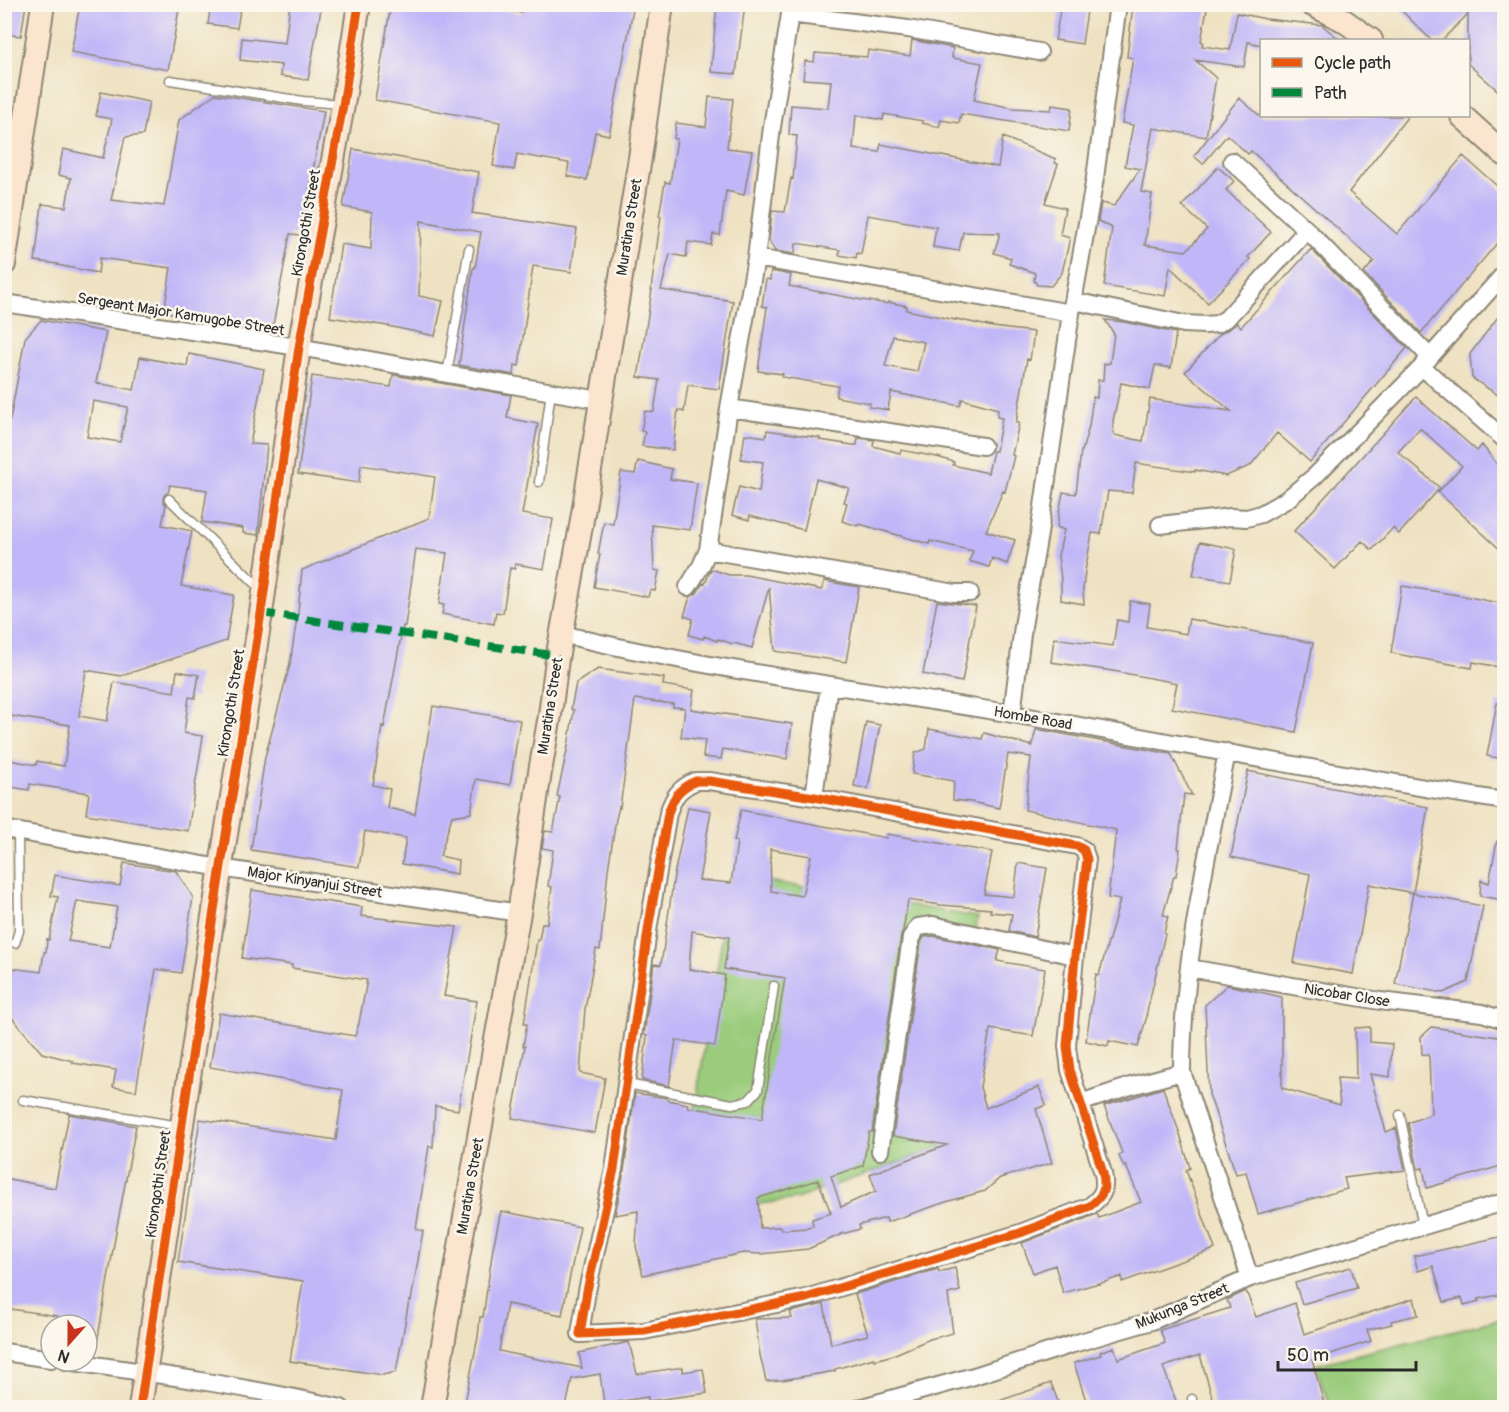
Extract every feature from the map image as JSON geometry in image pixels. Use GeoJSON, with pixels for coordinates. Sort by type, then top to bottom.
{"type":"FeatureCollection","features":[{"type":"Feature","properties":{"kind":"street"},"geometry":{"type":"LineString","coordinates":[[4,264],[43,4]]}},
{"type":"Feature","properties":{"kind":"street","name":"Kirongothi Street"},"geometry":{"type":"LineString","coordinates":[[140,1407],[220,868],[264,593],[299,347],[359,4]]}},
{"type":"Feature","properties":{"kind":"street","name":"Muratina Street"},"geometry":{"type":"LineString","coordinates":[[432,1407],[519,913],[640,159],[662,4]]}},
{"type":"Feature","properties":{"kind":"street"},"geometry":{"type":"LineString","coordinates":[[1012,714],[1023,627],[1041,522],[1072,307],[1095,178],[1118,4]]}},
{"type":"Feature","properties":{"kind":"street"},"geometry":{"type":"LineString","coordinates":[[1311,4],[1343,20],[1370,39]]}},
{"type":"Feature","properties":{"kind":"street"},"geometry":{"type":"LineString","coordinates":[[688,587],[708,550],[729,408],[756,258],[772,127],[790,9],[1039,52]]}},
{"type":"Feature","properties":{"kind":"street"},"geometry":{"type":"LineString","coordinates":[[1463,117],[1504,154]]}},
{"type":"Feature","properties":{"kind":"street"},"geometry":{"type":"LineString","coordinates":[[1232,161],[1307,231],[1426,362],[1504,439]]}},
{"type":"Feature","properties":{"kind":"street"},"geometry":{"type":"LineString","coordinates":[[756,258],[1205,326],[1217,324],[1227,318],[1307,231]]}},
{"type":"Feature","properties":{"kind":"street"},"geometry":{"type":"LineString","coordinates":[[1160,525],[1231,517],[1246,518],[1261,514],[1286,500],[1315,476],[1426,362],[1504,274]]}},
{"type":"Feature","properties":{"kind":"street","name":"Sergeant Major Kamugobe Street"},"geometry":{"type":"LineString","coordinates":[[4,303],[299,347],[600,400]]}},
{"type":"Feature","properties":{"kind":"street"},"geometry":{"type":"LineString","coordinates":[[729,408],[982,446]]}},
{"type":"Feature","properties":{"kind":"street"},"geometry":{"type":"LineString","coordinates":[[708,550],[970,594]]}},
{"type":"Feature","properties":{"kind":"street","name":"Hombe Road"},"geometry":{"type":"LineString","coordinates":[[562,634],[616,647],[829,685],[1012,714],[1504,801]]}},
{"type":"Feature","properties":{"kind":"street"},"geometry":{"type":"LineString","coordinates":[[814,797],[829,685]]}},
{"type":"Feature","properties":{"kind":"street"},"geometry":{"type":"LineString","coordinates":[[1227,752],[1190,968],[1182,1048],[1182,1072],[1250,1278]]}},
{"type":"Feature","properties":{"kind":"street"},"geometry":{"type":"LineString","coordinates":[[703,781],[814,797],[1077,846],[1084,850],[1087,859],[1075,956],[1067,1046],[1070,1070],[1104,1181],[1104,1190],[1099,1199],[1090,1206],[1020,1233],[806,1298],[644,1331],[580,1334],[587,1291],[614,1169],[649,924],[666,825],[672,802],[684,786],[703,781]]}},
{"type":"Feature","properties":{"kind":"street","name":"Major Kinyanjui Street"},"geometry":{"type":"LineString","coordinates":[[11,830],[220,868],[519,913]]}},
{"type":"Feature","properties":{"kind":"street"},"geometry":{"type":"LineString","coordinates":[[880,1151],[912,938],[918,927],[933,925],[1075,956]]}},
{"type":"Feature","properties":{"kind":"street","name":"Nicobar Close"},"geometry":{"type":"LineString","coordinates":[[1190,968],[1380,1001],[1482,1013],[1504,1020]]}},
{"type":"Feature","properties":{"kind":"street"},"geometry":{"type":"LineString","coordinates":[[1080,1103],[1182,1072]]}},
{"type":"Feature","properties":{"kind":"street","name":"Mukunga Street"},"geometry":{"type":"LineString","coordinates":[[859,1407],[974,1376],[1152,1321],[1250,1278],[1504,1202]]}},
{"type":"Feature","properties":{"kind":"street"},"geometry":{"type":"LineString","coordinates":[[4,1352],[39,1357]]}},
{"type":"Feature","properties":{"kind":"street"},"geometry":{"type":"LineString","coordinates":[[99,1366],[341,1407]]}},
{"type":"Feature","properties":{"kind":"lane"},"geometry":{"type":"LineString","coordinates":[[170,80],[343,105]]}},
{"type":"Feature","properties":{"kind":"lane"},"geometry":{"type":"LineString","coordinates":[[447,374],[469,249]]}},
{"type":"Feature","properties":{"kind":"lane"},"geometry":{"type":"LineString","coordinates":[[539,483],[551,390]]}},
{"type":"Feature","properties":{"kind":"lane"},"geometry":{"type":"LineString","coordinates":[[169,499],[264,593]]}},
{"type":"Feature","properties":{"kind":"lane"},"geometry":{"type":"LineString","coordinates":[[11,830],[19,931],[15,943]]}},
{"type":"Feature","properties":{"kind":"lane"},"geometry":{"type":"LineString","coordinates":[[627,1084],[732,1104],[748,1101],[758,1090],[774,986]]}},
{"type":"Feature","properties":{"kind":"lane"},"geometry":{"type":"LineString","coordinates":[[23,1100],[182,1127]]}},
{"type":"Feature","properties":{"kind":"lane"},"geometry":{"type":"LineString","coordinates":[[1400,1115],[1423,1226]]}},
{"type":"Feature","properties":{"kind":"green space"},"geometry":{"type":"Polygon","coordinates":[[[732,875],[978,917],[940,1148],[796,1199],[678,1215],[732,875]]]}},
{"type":"Feature","properties":{"kind":"green space"},"geometry":{"type":"Polygon","coordinates":[[[1504,1318],[1504,1407],[1363,1408],[1329,1403],[1315,1365],[1504,1318]]]}},
{"type":"Feature","properties":{"kind":"building"},"geometry":{"type":"Polygon","coordinates":[[[4,4],[26,4],[21,36],[4,34],[4,4]]]}},
{"type":"Feature","properties":{"kind":"building"},"geometry":{"type":"Polygon","coordinates":[[[80,4],[180,4],[168,70],[71,52],[80,4]]]}},
{"type":"Feature","properties":{"kind":"building"},"geometry":{"type":"Polygon","coordinates":[[[211,4],[241,4],[237,28],[208,24],[211,4]]]}},
{"type":"Feature","properties":{"kind":"building"},"geometry":{"type":"Polygon","coordinates":[[[290,4],[322,4],[308,80],[280,76],[281,65],[240,60],[242,38],[285,43],[290,4]]]}},
{"type":"Feature","properties":{"kind":"building"},"geometry":{"type":"Polygon","coordinates":[[[391,4],[468,4],[521,13],[522,4],[634,4],[609,135],[595,132],[587,180],[567,176],[569,163],[517,154],[514,170],[493,166],[500,122],[375,100],[391,4]]]}},
{"type":"Feature","properties":{"kind":"building"},"geometry":{"type":"Polygon","coordinates":[[[717,4],[745,4],[736,74],[711,72],[717,4]]]}},
{"type":"Feature","properties":{"kind":"building"},"geometry":{"type":"Polygon","coordinates":[[[1061,4],[1088,4],[1082,44],[1055,40],[1061,4]]]}},
{"type":"Feature","properties":{"kind":"building"},"geometry":{"type":"Polygon","coordinates":[[[1133,4],[1208,4],[1202,46],[1230,50],[1237,13],[1266,19],[1322,25],[1339,39],[1260,39],[1260,45],[1248,42],[1244,67],[1195,60],[1216,78],[1206,137],[1153,128],[1141,192],[1152,194],[1145,245],[1186,251],[1207,229],[1182,206],[1218,167],[1234,181],[1226,190],[1271,232],[1248,257],[1250,259],[1208,303],[1170,267],[1165,296],[1104,286],[1112,228],[1098,221],[1101,203],[1114,206],[1140,169],[1125,166],[1133,125],[1122,123],[1133,58],[1127,57],[1133,4]]]}},
{"type":"Feature","properties":{"kind":"building"},"geometry":{"type":"Polygon","coordinates":[[[1395,4],[1504,4],[1504,96],[1470,66],[1468,14],[1443,39],[1430,39],[1395,4]]]}},
{"type":"Feature","properties":{"kind":"building"},"geometry":{"type":"Polygon","coordinates":[[[912,40],[953,48],[952,58],[982,63],[974,100],[1013,108],[1051,110],[1052,105],[1072,108],[1069,131],[961,114],[959,123],[941,120],[939,127],[922,123],[923,121],[884,114],[883,120],[856,115],[853,149],[879,152],[881,144],[998,167],[1003,137],[1056,159],[1055,163],[1058,164],[1045,203],[1065,208],[1060,235],[1070,238],[1062,273],[1051,286],[1037,285],[1034,280],[1035,273],[1009,264],[1011,258],[994,253],[1000,233],[963,232],[959,251],[933,247],[936,227],[868,215],[861,254],[857,253],[856,258],[839,255],[840,250],[796,243],[795,254],[775,251],[769,241],[772,211],[785,212],[791,178],[793,179],[797,136],[789,135],[791,105],[828,108],[831,81],[803,79],[805,61],[814,62],[815,53],[867,57],[868,50],[910,56],[912,40]]]}},
{"type":"Feature","properties":{"kind":"building"},"geometry":{"type":"Polygon","coordinates":[[[101,92],[149,102],[143,135],[125,137],[111,200],[164,206],[179,120],[215,94],[324,111],[301,235],[290,234],[272,331],[164,312],[171,268],[100,258],[98,273],[35,261],[42,204],[66,207],[71,178],[58,175],[63,149],[103,158],[112,119],[96,116],[101,92]]]}},
{"type":"Feature","properties":{"kind":"building"},"geometry":{"type":"Polygon","coordinates":[[[709,97],[733,99],[727,148],[752,151],[744,195],[726,191],[720,235],[713,234],[711,245],[688,242],[686,257],[670,254],[661,290],[733,301],[719,389],[688,385],[684,412],[678,410],[673,450],[642,446],[645,432],[641,431],[645,411],[654,412],[659,380],[638,377],[652,290],[661,216],[659,216],[665,182],[670,183],[677,139],[674,139],[676,123],[706,127],[709,97]]]}},
{"type":"Feature","properties":{"kind":"building"},"geometry":{"type":"Polygon","coordinates":[[[1239,98],[1260,117],[1407,117],[1349,192],[1397,234],[1463,156],[1504,192],[1504,235],[1421,333],[1364,273],[1374,261],[1251,151],[1248,154],[1227,135],[1203,164],[1194,156],[1239,98]]]}},
{"type":"Feature","properties":{"kind":"building"},"geometry":{"type":"Polygon","coordinates":[[[353,149],[479,172],[472,213],[577,229],[571,272],[533,266],[519,366],[515,365],[514,375],[459,365],[473,268],[475,268],[481,232],[421,221],[419,296],[443,301],[435,336],[330,317],[341,244],[371,249],[372,212],[343,207],[353,149]]]}},
{"type":"Feature","properties":{"kind":"building"},"geometry":{"type":"Polygon","coordinates":[[[1311,249],[1407,348],[1310,462],[1277,433],[1250,466],[1226,476],[1136,463],[1132,493],[1108,491],[1101,534],[1092,533],[1085,571],[1084,604],[1061,600],[1058,556],[1064,530],[1057,527],[1059,513],[1063,492],[1076,494],[1081,451],[1089,426],[1093,397],[1097,398],[1098,380],[1103,380],[1104,364],[1110,363],[1114,334],[1105,320],[1176,333],[1171,368],[1155,365],[1150,389],[1121,383],[1113,421],[1114,435],[1143,441],[1150,399],[1231,411],[1185,372],[1220,334],[1237,323],[1241,327],[1311,249]]]}},
{"type":"Feature","properties":{"kind":"building"},"geometry":{"type":"Polygon","coordinates":[[[771,271],[791,275],[789,286],[862,300],[888,304],[888,302],[907,306],[906,310],[993,327],[1034,332],[1016,423],[1019,423],[1012,455],[1014,456],[1005,492],[1003,491],[986,531],[1015,540],[1007,564],[992,558],[989,567],[969,561],[973,551],[930,541],[929,544],[842,521],[847,503],[844,502],[849,488],[816,479],[804,530],[750,516],[749,520],[732,515],[739,487],[759,492],[763,462],[741,459],[745,434],[766,437],[767,430],[853,445],[857,445],[858,438],[874,440],[873,446],[900,453],[901,450],[937,457],[954,462],[953,465],[988,473],[993,451],[996,451],[1002,418],[997,417],[998,409],[962,399],[960,406],[891,392],[888,410],[869,407],[870,403],[836,397],[838,386],[758,371],[767,307],[762,306],[766,279],[770,280],[771,271]],[[893,336],[885,366],[917,372],[924,342],[893,336]]]}},
{"type":"Feature","properties":{"kind":"building"},"geometry":{"type":"Polygon","coordinates":[[[1504,309],[1504,399],[1472,378],[1470,354],[1504,309]]]}},
{"type":"Feature","properties":{"kind":"building"},"geometry":{"type":"Polygon","coordinates":[[[41,320],[106,332],[96,383],[134,390],[140,357],[187,366],[189,354],[264,369],[250,444],[267,445],[258,535],[243,533],[243,528],[202,522],[207,490],[170,485],[168,493],[163,498],[166,505],[162,525],[192,531],[181,586],[234,595],[226,641],[121,676],[86,670],[79,716],[107,721],[114,682],[174,692],[177,671],[199,675],[195,698],[189,697],[184,733],[203,736],[188,831],[86,814],[89,793],[30,784],[29,790],[4,786],[4,759],[36,765],[37,761],[64,766],[70,725],[4,715],[4,420],[10,420],[25,338],[41,320]],[[93,401],[87,437],[120,442],[128,407],[93,401]]]}},
{"type":"Feature","properties":{"kind":"building"},"geometry":{"type":"Polygon","coordinates":[[[393,375],[511,395],[507,418],[538,424],[522,514],[553,519],[544,569],[515,564],[515,569],[510,568],[503,613],[496,612],[494,624],[442,614],[444,605],[439,604],[447,553],[416,549],[405,626],[403,626],[384,727],[382,726],[373,785],[390,789],[387,808],[415,814],[433,706],[520,720],[510,785],[476,779],[471,813],[452,816],[440,856],[458,860],[457,874],[402,864],[406,838],[365,831],[359,867],[251,850],[265,757],[290,664],[302,570],[429,518],[435,477],[361,465],[359,483],[298,474],[312,376],[391,387],[393,375]]]}},
{"type":"Feature","properties":{"kind":"building"},"geometry":{"type":"Polygon","coordinates":[[[1416,397],[1477,451],[1482,445],[1504,473],[1504,553],[1438,492],[1462,466],[1420,428],[1398,452],[1440,488],[1399,534],[1393,528],[1372,550],[1362,541],[1335,569],[1294,531],[1416,397]]]}},
{"type":"Feature","properties":{"kind":"building"},"geometry":{"type":"Polygon","coordinates":[[[638,461],[672,469],[670,479],[697,483],[690,530],[652,525],[654,570],[659,571],[655,591],[650,590],[648,597],[594,587],[604,522],[613,524],[621,472],[635,474],[638,461]]]}},
{"type":"Feature","properties":{"kind":"building"},"geometry":{"type":"Polygon","coordinates":[[[1200,542],[1236,549],[1230,581],[1193,575],[1200,542]]]}},
{"type":"Feature","properties":{"kind":"building"},"geometry":{"type":"Polygon","coordinates":[[[711,569],[729,575],[746,575],[822,590],[824,581],[859,587],[846,662],[775,651],[769,587],[752,648],[704,636],[703,639],[689,635],[693,619],[684,616],[690,597],[697,593],[703,583],[705,584],[711,569]]]}},
{"type":"Feature","properties":{"kind":"building"},"geometry":{"type":"Polygon","coordinates":[[[1402,586],[1504,604],[1504,668],[1473,662],[1472,668],[1391,653],[1402,586]]]}},
{"type":"Feature","properties":{"kind":"building"},"geometry":{"type":"Polygon","coordinates":[[[937,601],[976,606],[962,682],[923,674],[937,601]]]}},
{"type":"Feature","properties":{"kind":"building"},"geometry":{"type":"Polygon","coordinates":[[[1130,601],[1150,604],[1147,627],[1186,634],[1189,619],[1313,643],[1296,732],[1172,708],[1177,683],[1051,662],[1054,638],[1113,646],[1117,620],[1128,622],[1130,601]]]}},
{"type":"Feature","properties":{"kind":"building"},"geometry":{"type":"Polygon","coordinates":[[[598,669],[664,678],[663,685],[694,690],[691,709],[792,724],[787,759],[723,749],[721,759],[703,757],[705,740],[681,737],[685,708],[673,707],[673,704],[635,699],[620,808],[616,819],[608,870],[600,950],[596,949],[585,1009],[580,1073],[605,1078],[595,1133],[512,1118],[525,1046],[523,1046],[527,1024],[524,1024],[537,940],[539,940],[542,923],[547,923],[552,887],[548,886],[553,850],[542,848],[545,831],[553,832],[560,797],[557,796],[574,710],[571,709],[576,683],[598,669]]]}},
{"type":"Feature","properties":{"kind":"building"},"geometry":{"type":"Polygon","coordinates":[[[1497,703],[1504,704],[1504,759],[1487,756],[1497,703]]]}},
{"type":"Feature","properties":{"kind":"building"},"geometry":{"type":"Polygon","coordinates":[[[866,722],[880,725],[868,789],[854,786],[866,722]]]}},
{"type":"Feature","properties":{"kind":"building"},"geometry":{"type":"Polygon","coordinates":[[[929,729],[982,739],[984,733],[1032,746],[1036,729],[1171,754],[1192,795],[1184,794],[1176,876],[1174,876],[1163,915],[1168,916],[1165,934],[1138,1047],[1109,1041],[1108,1046],[1086,1041],[1096,974],[1099,975],[1120,900],[1108,898],[1116,830],[1025,810],[1031,757],[1008,754],[999,808],[953,800],[954,781],[912,774],[915,753],[926,749],[929,729]]]}},
{"type":"Feature","properties":{"kind":"building"},"geometry":{"type":"Polygon","coordinates":[[[1248,771],[1428,807],[1413,893],[1369,884],[1353,974],[1294,963],[1310,874],[1231,857],[1248,771]]]}},
{"type":"Feature","properties":{"kind":"building"},"geometry":{"type":"Polygon","coordinates":[[[688,807],[711,811],[699,880],[731,883],[737,842],[734,841],[741,810],[886,838],[887,834],[992,852],[984,894],[1014,897],[1018,863],[1047,868],[1035,937],[1009,931],[1012,914],[990,912],[991,909],[908,900],[872,1132],[869,1132],[863,1166],[831,1176],[841,1207],[876,1191],[870,1174],[947,1145],[893,1136],[921,942],[924,937],[933,936],[1000,950],[997,961],[1045,969],[1033,1036],[990,1029],[980,1087],[986,1108],[1039,1087],[1046,1105],[1036,1109],[1052,1163],[1000,1178],[985,1191],[887,1222],[886,1218],[859,1225],[860,1229],[808,1249],[761,1254],[743,1253],[643,1275],[636,1246],[638,1211],[615,1215],[635,1093],[667,1098],[667,1100],[688,1104],[687,1107],[762,1119],[785,978],[724,969],[729,937],[692,931],[689,969],[725,975],[715,1046],[676,1040],[669,1086],[642,1080],[647,1036],[644,1035],[654,964],[661,965],[674,876],[688,807]],[[770,849],[771,891],[802,896],[811,856],[770,849]],[[818,1180],[758,1198],[760,1228],[780,1227],[781,1230],[807,1228],[813,1226],[812,1219],[831,1213],[818,1180]]]}},
{"type":"Feature","properties":{"kind":"building"},"geometry":{"type":"Polygon","coordinates":[[[1497,841],[1504,842],[1504,900],[1480,896],[1481,880],[1489,883],[1497,841]]]}},
{"type":"Feature","properties":{"kind":"building"},"geometry":{"type":"Polygon","coordinates":[[[124,863],[176,871],[193,897],[181,973],[156,969],[136,1091],[113,1087],[116,1070],[73,1063],[73,1061],[42,1053],[4,1008],[4,967],[41,972],[58,897],[51,896],[55,875],[120,886],[124,863]],[[77,901],[68,941],[110,947],[117,907],[77,901]]]}},
{"type":"Feature","properties":{"kind":"building"},"geometry":{"type":"Polygon","coordinates":[[[252,890],[362,907],[361,916],[457,927],[444,996],[477,1001],[458,1110],[435,1106],[433,1147],[429,1146],[416,1229],[423,1231],[396,1372],[383,1375],[290,1361],[303,1281],[178,1262],[200,1119],[336,1140],[343,1090],[210,1067],[219,1013],[355,1036],[359,1023],[367,980],[242,958],[252,890]]]}},
{"type":"Feature","properties":{"kind":"building"},"geometry":{"type":"Polygon","coordinates":[[[1413,893],[1483,906],[1468,982],[1443,993],[1395,984],[1413,893]]]}},
{"type":"Feature","properties":{"kind":"building"},"geometry":{"type":"Polygon","coordinates":[[[1227,985],[1282,997],[1282,1088],[1340,1105],[1337,1078],[1356,1079],[1355,1028],[1370,1027],[1370,1042],[1392,1044],[1390,1077],[1370,1074],[1386,1132],[1396,1128],[1405,1170],[1344,1178],[1347,1189],[1258,1214],[1246,1172],[1236,1174],[1209,1094],[1205,1005],[1227,985]]]}},
{"type":"Feature","properties":{"kind":"building"},"geometry":{"type":"Polygon","coordinates":[[[1432,1027],[1504,1038],[1504,1063],[1500,1088],[1504,1086],[1504,1165],[1427,1188],[1423,1168],[1418,1169],[1408,1123],[1431,1114],[1429,1055],[1422,1054],[1421,1037],[1432,1027]]]}},
{"type":"Feature","properties":{"kind":"building"},"geometry":{"type":"Polygon","coordinates":[[[1163,1088],[1190,1168],[1186,1170],[1215,1249],[1122,1282],[1122,1276],[1063,1293],[1055,1265],[1033,1273],[1022,1243],[1097,1214],[1099,1218],[1141,1202],[1126,1166],[1124,1167],[1119,1156],[1122,1153],[1104,1106],[1163,1088]]]}},
{"type":"Feature","properties":{"kind":"building"},"geometry":{"type":"Polygon","coordinates":[[[69,1114],[136,1126],[99,1332],[99,1313],[39,1313],[4,1308],[4,1214],[8,1196],[4,1195],[4,1178],[55,1188],[69,1114]]]}},
{"type":"Feature","properties":{"kind":"building"},"geometry":{"type":"Polygon","coordinates":[[[501,1211],[580,1227],[562,1315],[507,1304],[499,1351],[582,1368],[579,1353],[629,1342],[637,1374],[683,1367],[683,1372],[703,1369],[707,1393],[648,1401],[648,1397],[604,1404],[600,1374],[572,1379],[566,1407],[464,1407],[480,1317],[483,1317],[501,1211]]]}},
{"type":"Feature","properties":{"kind":"building"},"geometry":{"type":"Polygon","coordinates":[[[1504,1236],[1504,1294],[1478,1299],[1479,1301],[1464,1305],[1462,1298],[1444,1302],[1433,1266],[1418,1271],[1414,1256],[1504,1236]]]}},
{"type":"Feature","properties":{"kind":"building"},"geometry":{"type":"Polygon","coordinates":[[[1351,1267],[1357,1288],[1302,1304],[1295,1283],[1351,1267]]]}},
{"type":"Feature","properties":{"kind":"building"},"geometry":{"type":"Polygon","coordinates":[[[955,1268],[960,1291],[948,1294],[953,1333],[930,1339],[893,1355],[875,1360],[874,1358],[835,1369],[835,1371],[766,1381],[755,1319],[792,1318],[790,1312],[824,1304],[831,1344],[868,1335],[855,1294],[938,1269],[939,1272],[955,1268]]]}},
{"type":"Feature","properties":{"kind":"building"},"geometry":{"type":"Polygon","coordinates":[[[1246,1291],[1256,1317],[1295,1303],[1304,1334],[1414,1298],[1418,1315],[1391,1321],[1392,1324],[1367,1330],[1371,1341],[1312,1360],[1325,1407],[1215,1407],[1200,1355],[1163,1367],[1178,1406],[1088,1407],[1074,1363],[1101,1355],[1100,1352],[1114,1347],[1118,1359],[1165,1343],[1160,1330],[1230,1308],[1227,1300],[1246,1291]]]}},
{"type":"Feature","properties":{"kind":"building"},"geometry":{"type":"Polygon","coordinates":[[[1051,1383],[1060,1407],[987,1407],[987,1405],[1051,1383]]]}},
{"type":"Feature","properties":{"kind":"marked path"},"geometry":{"type":"LineString","coordinates":[[261,613],[552,655],[557,659]]}},
{"type":"Feature","properties":{"kind":"cycle path"},"geometry":{"type":"LineString","coordinates":[[140,1408],[209,942],[261,613],[299,347],[359,4]]}},
{"type":"Feature","properties":{"kind":"cycle path"},"geometry":{"type":"LineString","coordinates":[[696,781],[814,797],[1077,846],[1084,850],[1087,859],[1067,1046],[1070,1070],[1103,1173],[1103,1191],[1095,1202],[1020,1233],[806,1298],[644,1331],[580,1334],[587,1291],[614,1169],[649,924],[668,813],[678,793],[696,781]]}}]}
